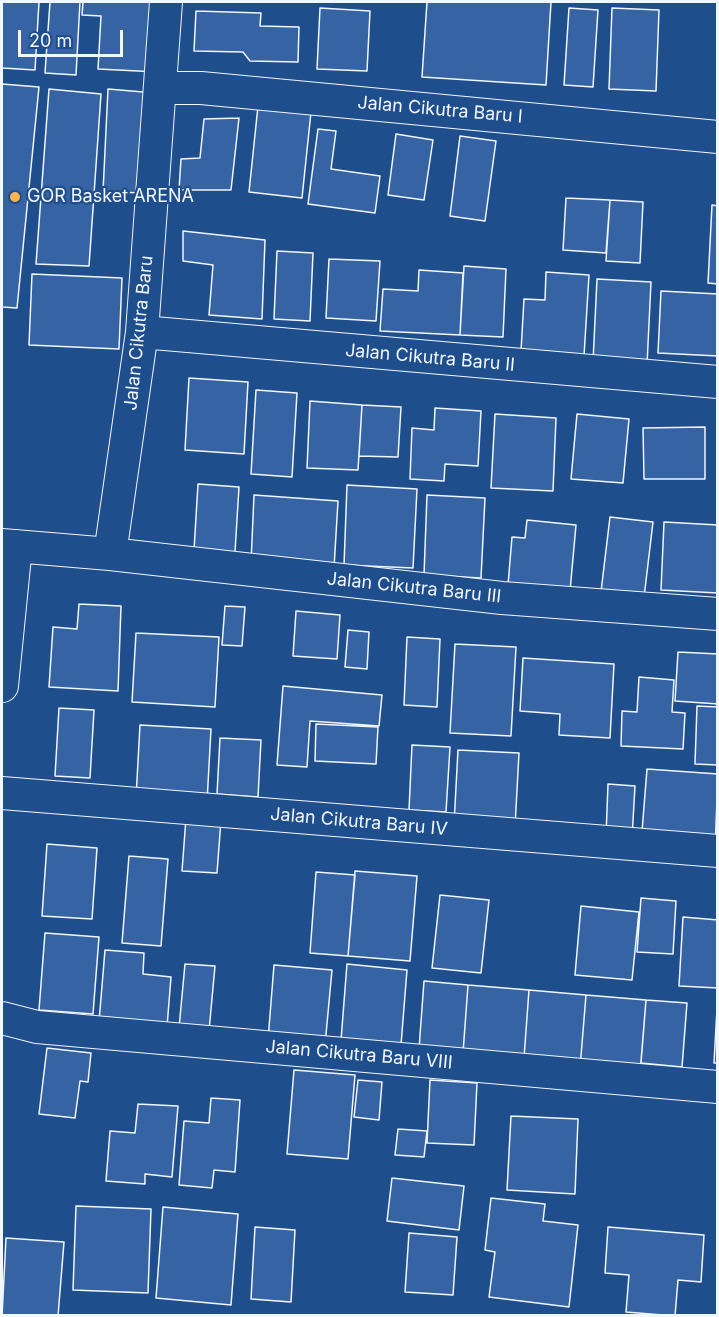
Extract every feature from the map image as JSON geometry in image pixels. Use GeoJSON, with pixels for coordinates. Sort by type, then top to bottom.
{"type":"FeatureCollection","features":[{"type":"Feature","properties":{"kind":"street","name":"Jalan Cikutra Baru"},"geometry":{"type":"LineString","coordinates":[[110,554],[142,332],[166,2]]}},
{"type":"Feature","properties":{"kind":"street","name":"Jalan Cikutra Baru I"},"geometry":{"type":"LineString","coordinates":[[161,88],[201,88],[717,137]]}},
{"type":"Feature","properties":{"kind":"street","name":"Jalan Cikutra Baru II"},"geometry":{"type":"LineString","coordinates":[[142,332],[717,382]]}},
{"type":"Feature","properties":{"kind":"street"},"geometry":{"type":"LineString","coordinates":[[2,686],[9,546],[110,554]]}},
{"type":"Feature","properties":{"kind":"street","name":"Jalan Cikutra Baru III"},"geometry":{"type":"LineString","coordinates":[[110,554],[502,598],[717,614]]}},
{"type":"Feature","properties":{"kind":"street","name":"Jalan Cikutra Baru IV"},"geometry":{"type":"LineString","coordinates":[[2,793],[717,851]]}},
{"type":"Feature","properties":{"kind":"street","name":"Jalan Cikutra Baru VIII"},"geometry":{"type":"LineString","coordinates":[[2,1018],[37,1027],[717,1087]]}},
{"type":"Feature","properties":{"kind":"building"},"geometry":{"type":"Polygon","coordinates":[[[2,2],[39,2],[35,70],[2,68],[2,2]]]}},
{"type":"Feature","properties":{"kind":"building"},"geometry":{"type":"Polygon","coordinates":[[[50,2],[80,2],[76,75],[45,73],[50,2]]]}},
{"type":"Feature","properties":{"kind":"building"},"geometry":{"type":"Polygon","coordinates":[[[83,2],[162,2],[158,72],[98,69],[101,16],[82,15],[83,2]]]}},
{"type":"Feature","properties":{"kind":"building"},"geometry":{"type":"Polygon","coordinates":[[[427,2],[551,2],[546,85],[422,77],[427,2]]]}},
{"type":"Feature","properties":{"kind":"building"},"geometry":{"type":"Polygon","coordinates":[[[320,8],[370,11],[367,71],[317,69],[320,8]]]}},
{"type":"Feature","properties":{"kind":"building"},"geometry":{"type":"Polygon","coordinates":[[[569,8],[598,10],[593,87],[564,85],[569,8]]]}},
{"type":"Feature","properties":{"kind":"building"},"geometry":{"type":"Polygon","coordinates":[[[612,8],[659,10],[656,91],[609,89],[612,8]]]}},
{"type":"Feature","properties":{"kind":"building"},"geometry":{"type":"Polygon","coordinates":[[[196,11],[261,13],[260,26],[299,27],[298,62],[250,61],[243,52],[194,51],[196,11]]]}},
{"type":"Feature","properties":{"kind":"building","name":"GOR Basket ARENA"},"geometry":{"type":"Polygon","coordinates":[[[2,84],[39,87],[17,308],[2,307],[2,84]]]}},
{"type":"Feature","properties":{"kind":"building"},"geometry":{"type":"Polygon","coordinates":[[[49,89],[101,94],[89,266],[36,264],[49,89]]]}},
{"type":"Feature","properties":{"kind":"building"},"geometry":{"type":"Polygon","coordinates":[[[108,89],[155,93],[151,193],[103,192],[108,89]]]}},
{"type":"Feature","properties":{"kind":"building"},"geometry":{"type":"Polygon","coordinates":[[[258,106],[311,112],[302,198],[249,192],[258,106]]]}},
{"type":"Feature","properties":{"kind":"building"},"geometry":{"type":"Polygon","coordinates":[[[239,118],[231,190],[179,190],[181,159],[200,158],[204,119],[239,118]]]}},
{"type":"Feature","properties":{"kind":"building"},"geometry":{"type":"Polygon","coordinates":[[[318,129],[336,131],[331,169],[380,176],[375,213],[308,204],[318,129]]]}},
{"type":"Feature","properties":{"kind":"building"},"geometry":{"type":"Polygon","coordinates":[[[396,134],[433,140],[424,200],[388,195],[396,134]]]}},
{"type":"Feature","properties":{"kind":"building"},"geometry":{"type":"Polygon","coordinates":[[[460,136],[496,141],[485,221],[450,216],[460,136]]]}},
{"type":"Feature","properties":{"kind":"building"},"geometry":{"type":"Polygon","coordinates":[[[566,198],[610,200],[606,253],[563,250],[566,198]]]}},
{"type":"Feature","properties":{"kind":"building"},"geometry":{"type":"Polygon","coordinates":[[[610,200],[643,202],[640,263],[606,261],[610,200]]]}},
{"type":"Feature","properties":{"kind":"building"},"geometry":{"type":"Polygon","coordinates":[[[712,205],[718,206],[718,284],[708,283],[712,205]]]}},
{"type":"Feature","properties":{"kind":"building"},"geometry":{"type":"Polygon","coordinates":[[[183,231],[265,240],[262,319],[209,315],[213,265],[183,261],[183,231]]]}},
{"type":"Feature","properties":{"kind":"building"},"geometry":{"type":"Polygon","coordinates":[[[277,251],[313,253],[310,321],[274,319],[277,251]]]}},
{"type":"Feature","properties":{"kind":"building"},"geometry":{"type":"Polygon","coordinates":[[[329,259],[380,261],[376,321],[326,318],[329,259]]]}},
{"type":"Feature","properties":{"kind":"building"},"geometry":{"type":"Polygon","coordinates":[[[464,266],[506,269],[503,337],[460,335],[464,266]]]}},
{"type":"Feature","properties":{"kind":"building"},"geometry":{"type":"Polygon","coordinates":[[[419,270],[463,273],[460,335],[380,331],[383,289],[418,291],[419,270]]]}},
{"type":"Feature","properties":{"kind":"building"},"geometry":{"type":"Polygon","coordinates":[[[546,272],[589,275],[584,356],[521,351],[524,299],[545,300],[546,272]]]}},
{"type":"Feature","properties":{"kind":"building"},"geometry":{"type":"Polygon","coordinates":[[[32,274],[122,278],[119,349],[29,345],[32,274]]]}},
{"type":"Feature","properties":{"kind":"building"},"geometry":{"type":"Polygon","coordinates":[[[597,279],[651,282],[647,365],[593,362],[597,279]]]}},
{"type":"Feature","properties":{"kind":"building"},"geometry":{"type":"Polygon","coordinates":[[[661,291],[718,294],[718,356],[658,353],[661,291]]]}},
{"type":"Feature","properties":{"kind":"building"},"geometry":{"type":"Polygon","coordinates":[[[189,378],[248,382],[244,454],[185,450],[189,378]]]}},
{"type":"Feature","properties":{"kind":"building"},"geometry":{"type":"Polygon","coordinates":[[[256,390],[297,393],[292,477],[251,474],[256,390]]]}},
{"type":"Feature","properties":{"kind":"building"},"geometry":{"type":"Polygon","coordinates":[[[310,401],[362,405],[358,470],[307,468],[310,401]]]}},
{"type":"Feature","properties":{"kind":"building"},"geometry":{"type":"Polygon","coordinates":[[[362,405],[401,407],[398,457],[359,456],[362,405]]]}},
{"type":"Feature","properties":{"kind":"building"},"geometry":{"type":"Polygon","coordinates":[[[435,408],[481,411],[478,466],[445,464],[444,481],[410,479],[412,428],[434,430],[435,408]]]}},
{"type":"Feature","properties":{"kind":"building"},"geometry":{"type":"Polygon","coordinates":[[[495,414],[556,418],[553,491],[491,488],[495,414]]]}},
{"type":"Feature","properties":{"kind":"building"},"geometry":{"type":"Polygon","coordinates":[[[577,414],[629,419],[623,483],[571,479],[577,414]]]}},
{"type":"Feature","properties":{"kind":"building"},"geometry":{"type":"Polygon","coordinates":[[[705,427],[705,479],[644,479],[643,428],[705,427]]]}},
{"type":"Feature","properties":{"kind":"building"},"geometry":{"type":"Polygon","coordinates":[[[198,484],[239,487],[235,552],[194,550],[198,484]]]}},
{"type":"Feature","properties":{"kind":"building"},"geometry":{"type":"Polygon","coordinates":[[[347,485],[417,489],[413,568],[344,565],[347,485]]]}},
{"type":"Feature","properties":{"kind":"building"},"geometry":{"type":"Polygon","coordinates":[[[254,495],[338,501],[334,568],[251,563],[254,495]]]}},
{"type":"Feature","properties":{"kind":"building"},"geometry":{"type":"Polygon","coordinates":[[[427,495],[485,498],[481,578],[424,575],[427,495]]]}},
{"type":"Feature","properties":{"kind":"building"},"geometry":{"type":"Polygon","coordinates":[[[610,517],[653,522],[643,606],[600,600],[610,517]]]}},
{"type":"Feature","properties":{"kind":"building"},"geometry":{"type":"Polygon","coordinates":[[[527,520],[576,525],[570,591],[508,585],[512,537],[525,538],[527,520]]]}},
{"type":"Feature","properties":{"kind":"building"},"geometry":{"type":"Polygon","coordinates":[[[664,522],[718,525],[718,593],[661,590],[664,522]]]}},
{"type":"Feature","properties":{"kind":"building"},"geometry":{"type":"Polygon","coordinates":[[[79,604],[121,606],[118,691],[49,687],[53,627],[77,629],[79,604]]]}},
{"type":"Feature","properties":{"kind":"building"},"geometry":{"type":"Polygon","coordinates":[[[225,606],[245,607],[242,646],[222,645],[225,606]]]}},
{"type":"Feature","properties":{"kind":"building"},"geometry":{"type":"Polygon","coordinates":[[[296,611],[340,615],[337,659],[293,656],[296,611]]]}},
{"type":"Feature","properties":{"kind":"building"},"geometry":{"type":"Polygon","coordinates":[[[348,630],[369,632],[367,669],[345,667],[348,630]]]}},
{"type":"Feature","properties":{"kind":"building"},"geometry":{"type":"Polygon","coordinates":[[[136,633],[219,637],[215,707],[132,702],[136,633]]]}},
{"type":"Feature","properties":{"kind":"building"},"geometry":{"type":"Polygon","coordinates":[[[407,637],[440,639],[437,707],[404,705],[407,637]]]}},
{"type":"Feature","properties":{"kind":"building"},"geometry":{"type":"Polygon","coordinates":[[[455,644],[516,647],[511,736],[450,733],[455,644]]]}},
{"type":"Feature","properties":{"kind":"building"},"geometry":{"type":"Polygon","coordinates":[[[678,652],[718,654],[718,704],[675,701],[678,652]]]}},
{"type":"Feature","properties":{"kind":"building"},"geometry":{"type":"Polygon","coordinates":[[[523,658],[614,664],[610,738],[559,735],[560,714],[520,711],[523,658]]]}},
{"type":"Feature","properties":{"kind":"building"},"geometry":{"type":"Polygon","coordinates":[[[639,677],[674,680],[672,712],[685,713],[683,749],[621,746],[622,711],[637,712],[639,677]]]}},
{"type":"Feature","properties":{"kind":"building"},"geometry":{"type":"Polygon","coordinates":[[[283,686],[382,695],[379,726],[310,721],[307,767],[277,765],[283,686]]]}},
{"type":"Feature","properties":{"kind":"building"},"geometry":{"type":"Polygon","coordinates":[[[697,706],[718,707],[718,765],[695,764],[697,706]]]}},
{"type":"Feature","properties":{"kind":"building"},"geometry":{"type":"Polygon","coordinates":[[[59,708],[94,710],[90,778],[55,776],[59,708]]]}},
{"type":"Feature","properties":{"kind":"building"},"geometry":{"type":"Polygon","coordinates":[[[316,724],[378,727],[376,764],[315,761],[316,724]]]}},
{"type":"Feature","properties":{"kind":"building"},"geometry":{"type":"Polygon","coordinates":[[[140,725],[211,729],[207,802],[136,798],[140,725]]]}},
{"type":"Feature","properties":{"kind":"building"},"geometry":{"type":"Polygon","coordinates":[[[220,738],[261,740],[258,797],[217,794],[220,738]]]}},
{"type":"Feature","properties":{"kind":"building"},"geometry":{"type":"Polygon","coordinates":[[[412,745],[450,747],[446,812],[409,810],[412,745]]]}},
{"type":"Feature","properties":{"kind":"building"},"geometry":{"type":"Polygon","coordinates":[[[458,750],[519,753],[515,827],[454,824],[458,750]]]}},
{"type":"Feature","properties":{"kind":"building"},"geometry":{"type":"Polygon","coordinates":[[[647,769],[718,774],[715,850],[641,844],[647,769]]]}},
{"type":"Feature","properties":{"kind":"building"},"geometry":{"type":"Polygon","coordinates":[[[608,784],[635,786],[632,838],[606,836],[608,784]]]}},
{"type":"Feature","properties":{"kind":"building"},"geometry":{"type":"Polygon","coordinates":[[[186,818],[221,820],[217,873],[182,871],[186,818]]]}},
{"type":"Feature","properties":{"kind":"building"},"geometry":{"type":"Polygon","coordinates":[[[47,844],[97,848],[92,919],[42,916],[47,844]]]}},
{"type":"Feature","properties":{"kind":"building"},"geometry":{"type":"Polygon","coordinates":[[[129,856],[168,859],[161,946],[122,943],[129,856]]]}},
{"type":"Feature","properties":{"kind":"building"},"geometry":{"type":"Polygon","coordinates":[[[355,871],[417,876],[410,961],[348,956],[355,871]]]}},
{"type":"Feature","properties":{"kind":"building"},"geometry":{"type":"Polygon","coordinates":[[[316,872],[355,875],[348,956],[310,953],[316,872]]]}},
{"type":"Feature","properties":{"kind":"building"},"geometry":{"type":"Polygon","coordinates":[[[440,895],[489,900],[481,973],[432,968],[440,895]]]}},
{"type":"Feature","properties":{"kind":"building"},"geometry":{"type":"Polygon","coordinates":[[[641,898],[676,901],[673,954],[637,952],[641,898]]]}},
{"type":"Feature","properties":{"kind":"building"},"geometry":{"type":"Polygon","coordinates":[[[581,906],[639,912],[632,980],[575,975],[581,906]]]}},
{"type":"Feature","properties":{"kind":"building"},"geometry":{"type":"Polygon","coordinates":[[[683,917],[718,920],[718,988],[679,986],[683,917]]]}},
{"type":"Feature","properties":{"kind":"building"},"geometry":{"type":"Polygon","coordinates":[[[45,933],[99,937],[93,1014],[39,1010],[45,933]]]}},
{"type":"Feature","properties":{"kind":"building"},"geometry":{"type":"Polygon","coordinates":[[[105,950],[144,953],[143,974],[171,977],[167,1027],[99,1022],[105,950]]]}},
{"type":"Feature","properties":{"kind":"building"},"geometry":{"type":"Polygon","coordinates":[[[185,964],[215,966],[209,1031],[179,1028],[185,964]]]}},
{"type":"Feature","properties":{"kind":"building"},"geometry":{"type":"Polygon","coordinates":[[[347,964],[407,970],[401,1045],[341,1040],[347,964]]]}},
{"type":"Feature","properties":{"kind":"building"},"geometry":{"type":"Polygon","coordinates":[[[274,965],[332,970],[325,1045],[268,1040],[274,965]]]}},
{"type":"Feature","properties":{"kind":"building"},"geometry":{"type":"Polygon","coordinates":[[[424,981],[468,985],[463,1053],[419,1049],[424,981]]]}},
{"type":"Feature","properties":{"kind":"building"},"geometry":{"type":"Polygon","coordinates":[[[468,985],[529,990],[524,1058],[463,1053],[468,985]]]}},
{"type":"Feature","properties":{"kind":"building"},"geometry":{"type":"Polygon","coordinates":[[[529,990],[586,995],[580,1068],[524,1058],[529,990]]]}},
{"type":"Feature","properties":{"kind":"building"},"geometry":{"type":"Polygon","coordinates":[[[586,995],[646,1000],[640,1073],[580,1068],[586,995]]]}},
{"type":"Feature","properties":{"kind":"building"},"geometry":{"type":"Polygon","coordinates":[[[646,1000],[687,1003],[682,1067],[641,1063],[646,1000]]]}},
{"type":"Feature","properties":{"kind":"building"},"geometry":{"type":"Polygon","coordinates":[[[717,1009],[718,1063],[714,1063],[717,1009]]]}},
{"type":"Feature","properties":{"kind":"building"},"geometry":{"type":"Polygon","coordinates":[[[47,1048],[91,1053],[88,1082],[80,1081],[75,1118],[39,1114],[47,1048]]]}},
{"type":"Feature","properties":{"kind":"building"},"geometry":{"type":"Polygon","coordinates":[[[294,1070],[355,1075],[348,1159],[287,1154],[294,1070]]]}},
{"type":"Feature","properties":{"kind":"building"},"geometry":{"type":"Polygon","coordinates":[[[358,1080],[382,1082],[379,1120],[354,1117],[358,1080]]]}},
{"type":"Feature","properties":{"kind":"building"},"geometry":{"type":"Polygon","coordinates":[[[430,1080],[477,1083],[474,1145],[427,1143],[430,1080]]]}},
{"type":"Feature","properties":{"kind":"building"},"geometry":{"type":"Polygon","coordinates":[[[211,1098],[240,1100],[235,1172],[214,1170],[212,1188],[179,1185],[184,1121],[209,1123],[211,1098]]]}},
{"type":"Feature","properties":{"kind":"building"},"geometry":{"type":"Polygon","coordinates":[[[138,1104],[178,1106],[172,1177],[145,1174],[145,1184],[106,1181],[110,1131],[135,1133],[138,1104]]]}},
{"type":"Feature","properties":{"kind":"building"},"geometry":{"type":"Polygon","coordinates":[[[511,1116],[578,1119],[575,1194],[507,1190],[511,1116]]]}},
{"type":"Feature","properties":{"kind":"building"},"geometry":{"type":"Polygon","coordinates":[[[398,1129],[427,1131],[424,1157],[395,1155],[398,1129]]]}},
{"type":"Feature","properties":{"kind":"building"},"geometry":{"type":"Polygon","coordinates":[[[392,1178],[464,1186],[459,1230],[387,1221],[392,1178]]]}},
{"type":"Feature","properties":{"kind":"building"},"geometry":{"type":"Polygon","coordinates":[[[491,1198],[545,1204],[543,1221],[578,1225],[569,1307],[489,1297],[495,1252],[485,1250],[491,1198]]]}},
{"type":"Feature","properties":{"kind":"building"},"geometry":{"type":"Polygon","coordinates":[[[76,1206],[151,1209],[148,1293],[73,1290],[76,1206]]]}},
{"type":"Feature","properties":{"kind":"building"},"geometry":{"type":"Polygon","coordinates":[[[163,1207],[238,1214],[231,1305],[156,1298],[163,1207]]]}},
{"type":"Feature","properties":{"kind":"building"},"geometry":{"type":"Polygon","coordinates":[[[255,1227],[295,1230],[291,1302],[251,1299],[255,1227]]]}},
{"type":"Feature","properties":{"kind":"building"},"geometry":{"type":"Polygon","coordinates":[[[608,1227],[704,1235],[701,1282],[678,1280],[675,1316],[626,1312],[629,1275],[605,1273],[608,1227]]]}},
{"type":"Feature","properties":{"kind":"building"},"geometry":{"type":"Polygon","coordinates":[[[409,1233],[457,1237],[453,1295],[405,1292],[409,1233]]]}},
{"type":"Feature","properties":{"kind":"building"},"geometry":{"type":"Polygon","coordinates":[[[6,1238],[64,1242],[58,1316],[2,1316],[6,1238]]]}},
{"type":"Feature","properties":{"kind":"place","name":"GOR Basket ARENA"},"geometry":{"type":"Point","coordinates":[15,197]}}]}
